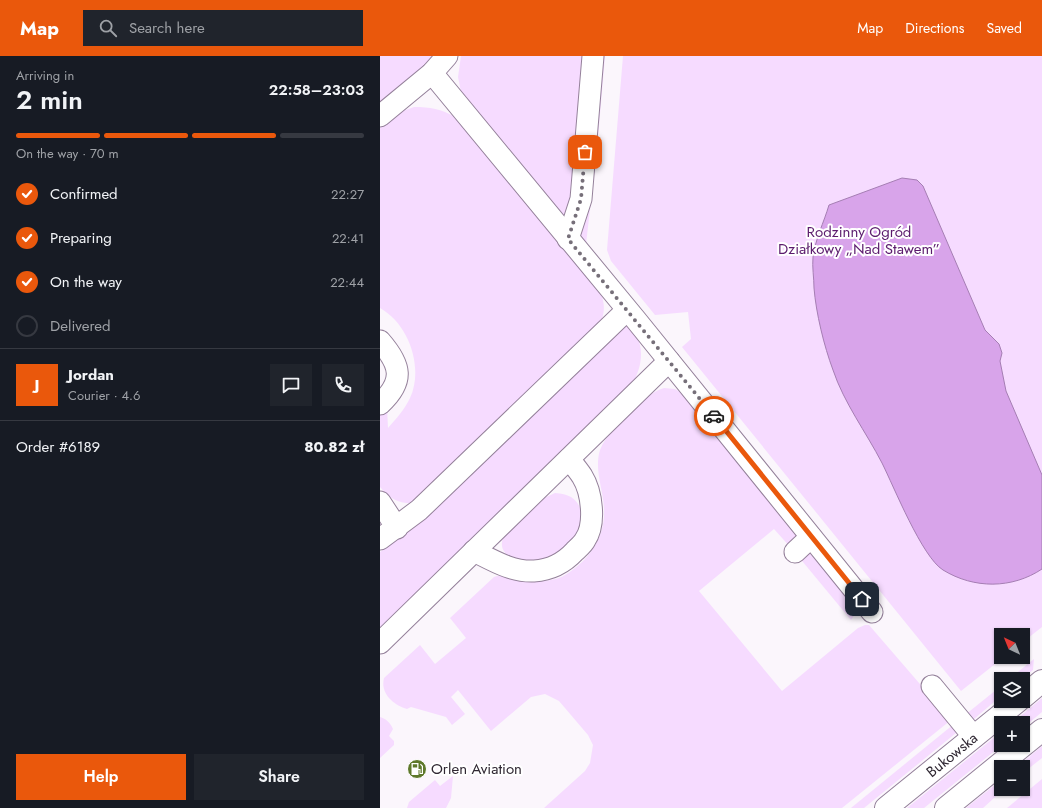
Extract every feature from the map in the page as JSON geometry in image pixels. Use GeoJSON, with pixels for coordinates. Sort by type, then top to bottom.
{"type":"FeatureCollection","features":[{"type":"Feature","properties":{"kind":"main road"},"geometry":{"type":"LineString","coordinates":[[1030,691],[1042,681]]}},
{"type":"Feature","properties":{"kind":"main road","name":"Bukowska"},"geometry":{"type":"LineString","coordinates":[[886,808],[1009,708]]}},
{"type":"Feature","properties":{"kind":"main road"},"geometry":{"type":"LineString","coordinates":[[946,808],[1042,730]]}},
{"type":"Feature","properties":{"kind":"lane"},"geometry":{"type":"LineString","coordinates":[[380,116],[432,73],[447,56]]}},
{"type":"Feature","properties":{"kind":"lane"},"geometry":{"type":"LineString","coordinates":[[568,239],[581,199],[593,56]]}},
{"type":"Feature","properties":{"kind":"lane"},"geometry":{"type":"LineString","coordinates":[[432,73],[669,361],[872,612]]}},
{"type":"Feature","properties":{"kind":"lane"},"geometry":{"type":"LineString","coordinates":[[380,539],[397,528],[419,510],[627,310]]}},
{"type":"Feature","properties":{"kind":"lane"},"geometry":{"type":"LineString","coordinates":[[380,342],[392,356],[397,372],[395,384],[380,404]]}},
{"type":"Feature","properties":{"kind":"lane"},"geometry":{"type":"LineString","coordinates":[[380,643],[669,361]]}},
{"type":"Feature","properties":{"kind":"lane"},"geometry":{"type":"LineString","coordinates":[[474,551],[506,567],[535,571],[556,566],[571,556],[586,540],[591,527],[592,514],[590,500],[583,476],[569,458]]}},
{"type":"Feature","properties":{"kind":"lane"},"geometry":{"type":"LineString","coordinates":[[380,502],[397,528]]}},
{"type":"Feature","properties":{"kind":"lane"},"geometry":{"type":"LineString","coordinates":[[795,552],[811,537]]}},
{"type":"Feature","properties":{"kind":"lane"},"geometry":{"type":"LineString","coordinates":[[932,686],[974,737]]}},
{"type":"Feature","properties":{"kind":"green space"},"geometry":{"type":"Polygon","coordinates":[[[380,56],[432,56],[422,68],[380,105],[380,56]]]}},
{"type":"Feature","properties":{"kind":"green space"},"geometry":{"type":"Polygon","coordinates":[[[461,56],[586,56],[573,191],[565,220],[461,92],[458,77],[461,56]]]}},
{"type":"Feature","properties":{"kind":"green space"},"geometry":{"type":"Polygon","coordinates":[[[598,56],[605,56],[597,149],[586,244],[579,237],[598,56]]]}},
{"type":"Feature","properties":{"kind":"green space","name":"Rodzinny Ogród Działkowy „Nad Stawem”"},"geometry":{"type":"Polygon","coordinates":[[[623,56],[1042,56],[1042,627],[1030,636],[1030,628],[994,628],[995,664],[961,691],[682,347],[691,339],[688,312],[655,315],[611,261],[607,250],[623,56]]]}},
{"type":"Feature","properties":{"kind":"green space"},"geometry":{"type":"Polygon","coordinates":[[[414,107],[435,109],[455,117],[601,293],[604,309],[600,324],[415,503],[404,503],[391,498],[380,487],[380,414],[387,407],[388,428],[403,410],[410,398],[414,386],[415,374],[411,348],[406,336],[390,315],[380,308],[380,128],[400,112],[414,107]]]}},
{"type":"Feature","properties":{"kind":"green space"},"geometry":{"type":"Polygon","coordinates":[[[624,322],[637,336],[641,352],[639,370],[631,386],[380,633],[380,552],[401,537],[624,322]]]}},
{"type":"Feature","properties":{"kind":"green space"},"geometry":{"type":"Polygon","coordinates":[[[664,388],[675,389],[683,394],[798,533],[791,548],[774,529],[699,591],[782,691],[858,628],[869,625],[951,720],[842,808],[544,808],[585,771],[590,763],[593,745],[588,735],[559,701],[545,694],[531,697],[491,731],[458,690],[451,697],[465,714],[452,725],[446,717],[411,707],[407,709],[397,705],[386,694],[383,684],[384,678],[420,645],[435,664],[466,638],[450,618],[494,577],[504,575],[526,580],[550,580],[565,575],[582,563],[599,538],[604,518],[598,464],[600,450],[613,430],[650,395],[664,388]]]}},
{"type":"Feature","properties":{"kind":"green space"},"geometry":{"type":"Polygon","coordinates":[[[555,493],[568,495],[574,499],[582,513],[581,524],[569,547],[556,555],[538,562],[525,562],[512,558],[503,550],[503,538],[544,498],[555,493]]]}},
{"type":"Feature","properties":{"kind":"green space"},"geometry":{"type":"Polygon","coordinates":[[[812,551],[859,608],[851,620],[798,556],[812,551]]]}},
{"type":"Feature","properties":{"kind":"green space"},"geometry":{"type":"Polygon","coordinates":[[[1034,659],[1033,670],[1030,672],[1018,672],[1028,664],[1030,664],[1034,659]]]}},
{"type":"Feature","properties":{"kind":"green space"},"geometry":{"type":"Polygon","coordinates":[[[994,692],[994,702],[974,719],[967,718],[965,715],[994,692]]]}},
{"type":"Feature","properties":{"kind":"green space"},"geometry":{"type":"Polygon","coordinates":[[[1042,698],[1042,712],[1030,722],[1030,716],[1020,716],[1042,698]]]}},
{"type":"Feature","properties":{"kind":"green space"},"geometry":{"type":"Polygon","coordinates":[[[380,717],[388,721],[393,729],[389,736],[394,741],[394,745],[380,758],[380,717]]]}},
{"type":"Feature","properties":{"kind":"green space"},"geometry":{"type":"Polygon","coordinates":[[[954,724],[956,726],[956,733],[864,808],[851,808],[954,724]]]}},
{"type":"Feature","properties":{"kind":"green space"},"geometry":{"type":"Polygon","coordinates":[[[994,738],[994,751],[924,808],[907,808],[994,738]]]}},
{"type":"Feature","properties":{"kind":"green space"},"geometry":{"type":"Polygon","coordinates":[[[1042,746],[1042,758],[1030,767],[1030,760],[1025,760],[1042,746]]]}},
{"type":"Feature","properties":{"kind":"green space"},"geometry":{"type":"Polygon","coordinates":[[[453,776],[451,798],[446,808],[407,808],[409,802],[435,780],[440,786],[453,776]]]}},
{"type":"Feature","properties":{"kind":"green space"},"geometry":{"type":"Polygon","coordinates":[[[1042,779],[1042,808],[1007,808],[1021,796],[1030,796],[1030,789],[1042,779]]]}},
{"type":"Feature","properties":{"kind":"green space"},"geometry":{"type":"Polygon","coordinates":[[[994,786],[994,796],[996,796],[983,808],[966,808],[994,786]]]}},
{"type":"Feature","properties":{"kind":"shaded area"},"geometry":{"type":"Polygon","coordinates":[[[902,178],[917,180],[923,186],[985,330],[999,344],[1002,353],[1000,361],[1006,391],[1042,475],[1042,569],[1030,576],[1018,580],[993,584],[967,581],[943,570],[935,563],[926,551],[909,521],[876,451],[849,406],[838,382],[827,351],[817,308],[814,288],[813,261],[816,244],[829,205],[902,178]]]}},
{"type":"Feature","properties":{"kind":"way so far"},"geometry":{"type":"LineString","coordinates":[[585,152],[581,199],[568,239],[714,416]]}},
{"type":"Feature","properties":{"kind":"place","name":"Orlen Aviation"},"geometry":{"type":"Point","coordinates":[417,769]}},
{"type":"Feature","properties":{"kind":"route"},"geometry":{"type":"LineString","coordinates":[[714,416],[862,599]]}}]}
